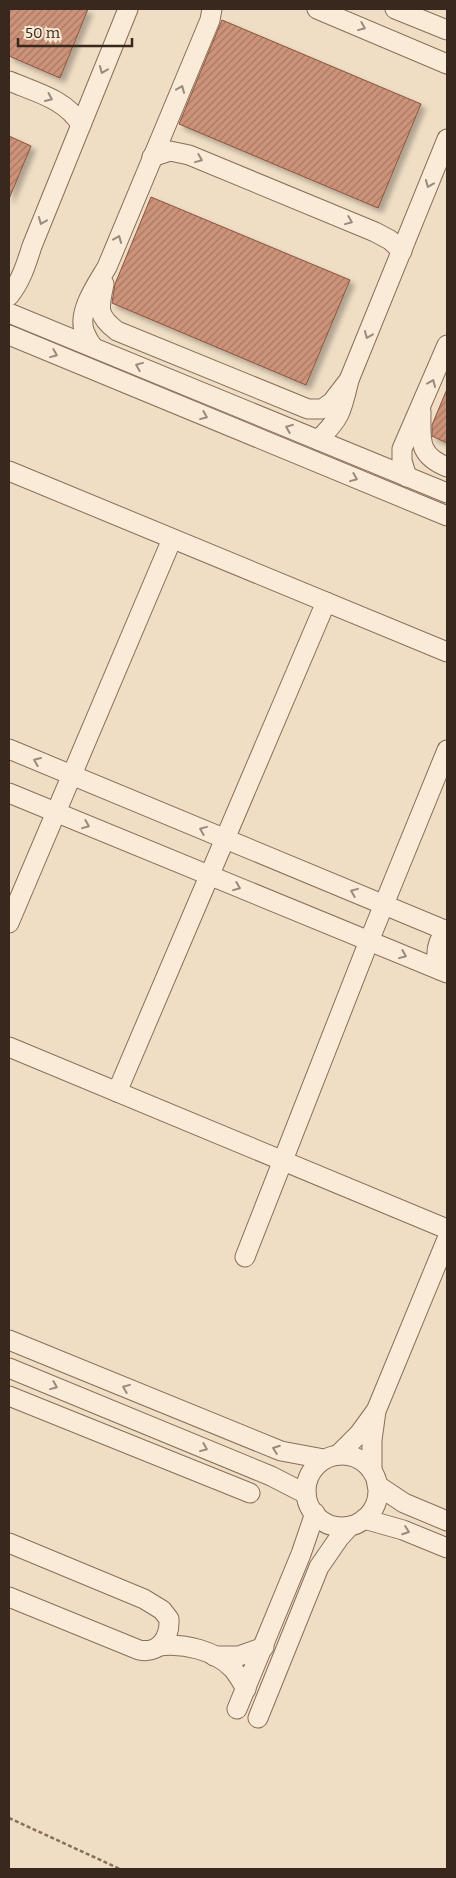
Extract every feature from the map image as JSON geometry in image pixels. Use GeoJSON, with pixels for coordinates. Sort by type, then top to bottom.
{"type":"FeatureCollection","features":[{"type":"Feature","properties":{"kind":"street"},"geometry":{"type":"LineString","coordinates":[[9,296],[16,288],[25,269],[32,246],[128,9]]}},
{"type":"Feature","properties":{"kind":"street"},"geometry":{"type":"LineString","coordinates":[[317,9],[447,64]]}},
{"type":"Feature","properties":{"kind":"street"},"geometry":{"type":"LineString","coordinates":[[395,9],[447,30]]}},
{"type":"Feature","properties":{"kind":"street"},"geometry":{"type":"LineString","coordinates":[[93,347],[84,332],[83,317],[90,296],[107,267],[213,12]]}},
{"type":"Feature","properties":{"kind":"street"},"geometry":{"type":"LineString","coordinates":[[9,81],[66,105],[81,124]]}},
{"type":"Feature","properties":{"kind":"street"},"geometry":{"type":"LineString","coordinates":[[318,440],[334,424],[342,409],[349,380],[447,139]]}},
{"type":"Feature","properties":{"kind":"street"},"geometry":{"type":"LineString","coordinates":[[152,157],[170,151],[189,155],[375,232],[390,240],[402,251]]}},
{"type":"Feature","properties":{"kind":"street"},"geometry":{"type":"LineString","coordinates":[[9,272],[32,246]]}},
{"type":"Feature","properties":{"kind":"street"},"geometry":{"type":"LineString","coordinates":[[107,267],[99,308],[104,321],[117,331],[308,409],[322,409],[332,402],[349,380]]}},
{"type":"Feature","properties":{"kind":"street"},"geometry":{"type":"LineString","coordinates":[[9,313],[447,493]]}},
{"type":"Feature","properties":{"kind":"street"},"geometry":{"type":"LineString","coordinates":[[9,335],[447,516]]}},
{"type":"Feature","properties":{"kind":"street"},"geometry":{"type":"LineString","coordinates":[[407,477],[402,462],[402,449],[408,433],[421,410],[447,345]]}},
{"type":"Feature","properties":{"kind":"street"},"geometry":{"type":"LineString","coordinates":[[421,410],[420,443],[429,456],[447,467]]}},
{"type":"Feature","properties":{"kind":"street"},"geometry":{"type":"LineString","coordinates":[[13,476],[447,652]]}},
{"type":"Feature","properties":{"kind":"street"},"geometry":{"type":"LineString","coordinates":[[9,923],[172,539]]}},
{"type":"Feature","properties":{"kind":"street"},"geometry":{"type":"LineString","coordinates":[[117,1092],[326,602]]}},
{"type":"Feature","properties":{"kind":"street"},"geometry":{"type":"LineString","coordinates":[[9,749],[447,930],[437,948],[437,963],[444,972]]}},
{"type":"Feature","properties":{"kind":"street"},"geometry":{"type":"LineString","coordinates":[[9,749],[11,758],[9,768]]}},
{"type":"Feature","properties":{"kind":"street"},"geometry":{"type":"LineString","coordinates":[[246,1256],[282,1160],[447,750]]}},
{"type":"Feature","properties":{"kind":"street"},"geometry":{"type":"LineString","coordinates":[[9,793],[444,972]]}},
{"type":"Feature","properties":{"kind":"street"},"geometry":{"type":"LineString","coordinates":[[9,1047],[447,1229]]}},
{"type":"Feature","properties":{"kind":"street"},"geometry":{"type":"LineString","coordinates":[[447,1239],[376,1411],[359,1434],[314,1468],[307,1480],[306,1494],[314,1513],[321,1520],[335,1526],[357,1522],[403,1530],[447,1548]]}},
{"type":"Feature","properties":{"kind":"street"},"geometry":{"type":"LineString","coordinates":[[9,1340],[281,1451],[331,1457],[351,1456],[363,1462],[375,1478],[404,1503],[447,1521]]}},
{"type":"Feature","properties":{"kind":"street"},"geometry":{"type":"LineString","coordinates":[[9,1368],[270,1476],[306,1494]]}},
{"type":"Feature","properties":{"kind":"street"},"geometry":{"type":"LineString","coordinates":[[9,1396],[250,1494]]}},
{"type":"Feature","properties":{"kind":"street"},"geometry":{"type":"LineString","coordinates":[[258,1718],[319,1566],[338,1538],[373,1510],[377,1498],[372,1440],[376,1411]]}},
{"type":"Feature","properties":{"kind":"street"},"geometry":{"type":"LineString","coordinates":[[237,1708],[264,1647],[301,1554],[314,1513]]}},
{"type":"Feature","properties":{"kind":"street"},"geometry":{"type":"LineString","coordinates":[[9,1543],[144,1599],[162,1610],[180,1635],[196,1649]]}},
{"type":"Feature","properties":{"kind":"street"},"geometry":{"type":"LineString","coordinates":[[9,1597],[128,1647],[145,1651],[152,1651],[160,1646],[168,1634],[169,1619]]}},
{"type":"Feature","properties":{"kind":"street"},"geometry":{"type":"LineString","coordinates":[[160,1646],[178,1645],[214,1656],[232,1669],[246,1689]]}},
{"type":"Feature","properties":{"kind":"street"},"geometry":{"type":"LineString","coordinates":[[214,1656],[239,1656],[264,1647]]}},
{"type":"Feature","properties":{"kind":"path"},"geometry":{"type":"LineString","coordinates":[[9,1818],[120,1869]]}},
{"type":"Feature","properties":{"kind":"building"},"geometry":{"type":"Polygon","coordinates":[[[9,9],[88,9],[60,78],[9,56],[9,9]]]}},
{"type":"Feature","properties":{"kind":"building"},"geometry":{"type":"Polygon","coordinates":[[[222,20],[421,104],[378,208],[179,124],[222,20]]]}},
{"type":"Feature","properties":{"kind":"building"},"geometry":{"type":"Polygon","coordinates":[[[9,136],[31,146],[9,199],[9,136]]]}},
{"type":"Feature","properties":{"kind":"building"},"geometry":{"type":"Polygon","coordinates":[[[151,197],[350,280],[306,385],[112,303],[115,284],[151,197]]]}},
{"type":"Feature","properties":{"kind":"building"},"geometry":{"type":"Polygon","coordinates":[[[447,389],[447,443],[432,436],[432,425],[447,389]]]}}]}
